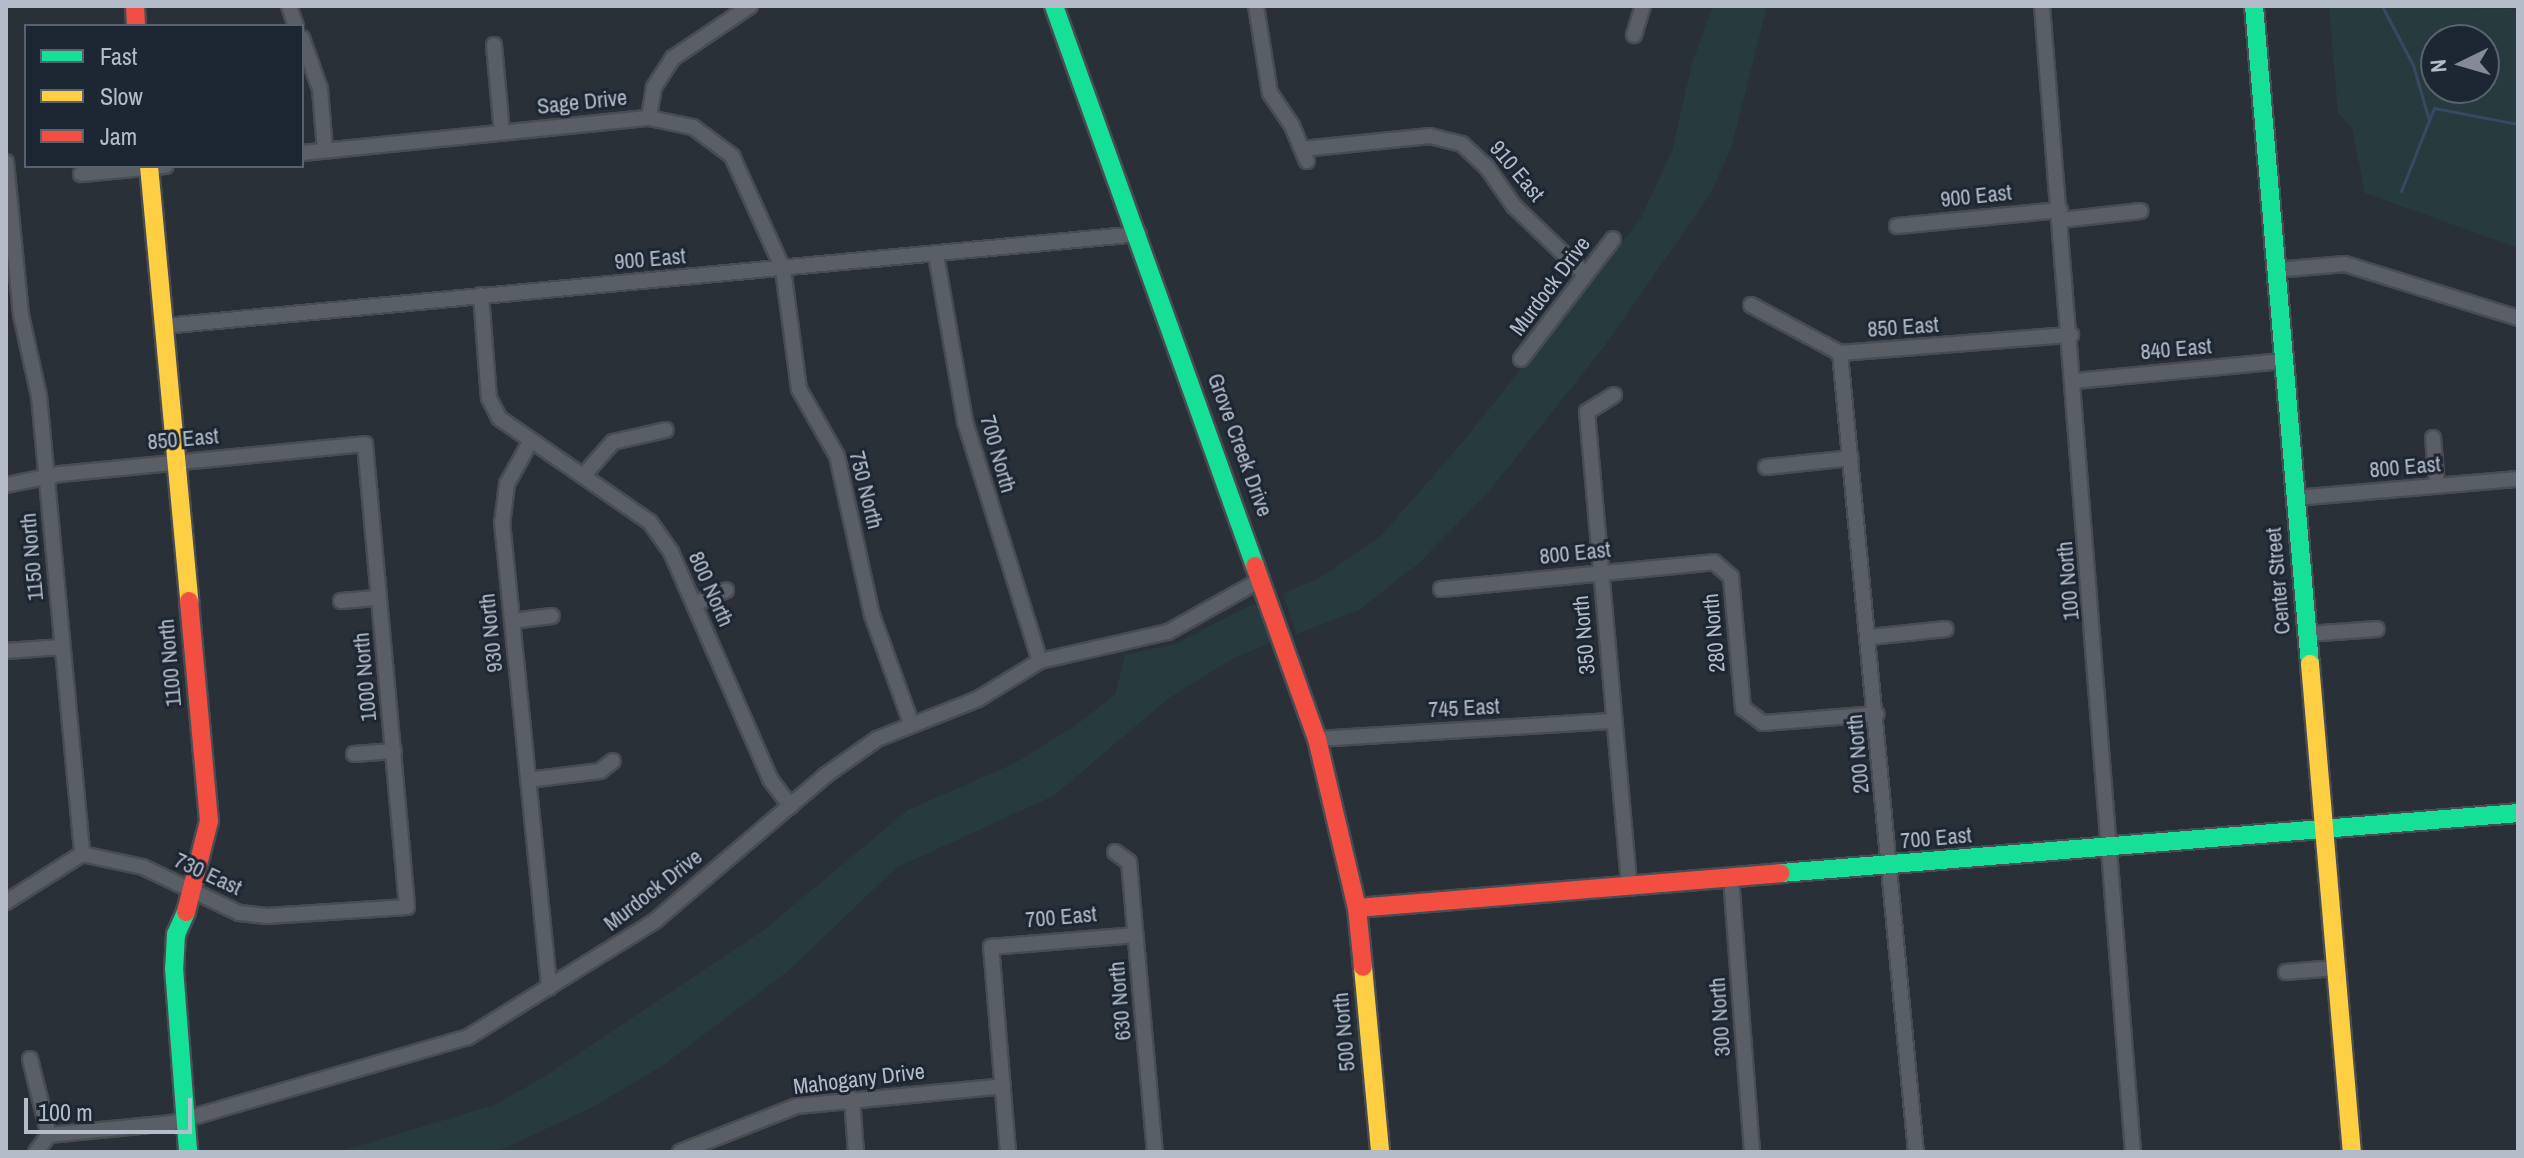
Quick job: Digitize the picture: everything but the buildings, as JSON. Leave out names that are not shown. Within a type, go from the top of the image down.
[{"type":"street","points":[[649,118],[654,87],[673,58],[750,6]]},
{"type":"street","name":"Grove Creek Drive","points":[[1054,6],[1139,234],[1317,739],[1357,908]]},
{"type":"street","name":"910 East","points":[[1256,6],[1270,93],[1304,155],[1430,136],[1462,144],[1486,166],[1514,206],[1585,274]]},
{"type":"street","points":[[1634,35],[1643,6]]},
{"type":"street","name":"100 North","points":[[2042,6],[2071,335],[2133,1152]]},
{"type":"street","name":"Center Street","points":[[2254,6],[2352,1152]]},
{"type":"street","points":[[304,44],[320,89],[325,150]]},
{"type":"street","points":[[494,45],[502,133]]},
{"type":"street","name":"Sage Drive","points":[[304,153],[649,118],[693,127],[732,156],[783,269]]},
{"type":"street","name":"1150 North","points":[[6,162],[10,233],[47,476],[82,854]]},
{"type":"street","points":[[81,174],[144,168]]},
{"type":"street","name":"1100 North","points":[[155,168],[164,326],[209,821],[194,893],[176,934],[174,968],[188,1152]]},
{"type":"street","name":"900 East","points":[[1897,226],[2140,211]]},
{"type":"street","name":"900 East","points":[[164,326],[1139,234]]},
{"type":"street","name":"Murdock Drive","points":[[1521,359],[1613,239]]},
{"type":"street","name":"700 North","points":[[936,255],[965,422],[1040,661]]},
{"type":"street","points":[[2276,270],[2345,264],[2518,318]]},
{"type":"street","name":"750 North","points":[[783,269],[799,389],[837,456],[872,615],[911,723]]},
{"type":"street","points":[[481,295],[489,398],[499,418],[530,442]]},
{"type":"street","name":"850 East","points":[[1751,305],[1840,353],[2071,335]]},
{"type":"street","name":"200 North","points":[[1840,353],[1870,637],[1916,1152]]},
{"type":"street","name":"840 East","points":[[2074,381],[2283,361]]},
{"type":"street","name":"350 North","points":[[1614,395],[1587,412],[1629,886]]},
{"type":"street","points":[[583,476],[613,442],[666,430]]},
{"type":"street","points":[[2433,438],[2437,486]]},
{"type":"street","name":"800 North","points":[[530,442],[650,522],[671,552],[770,779],[790,806]]},
{"type":"street","name":"930 North","points":[[530,442],[511,475],[503,506],[549,988]]},
{"type":"street","name":"850 East","points":[[6,485],[47,476],[365,444]]},
{"type":"street","name":"1000 North","points":[[365,444],[407,907]]},
{"type":"street","points":[[1766,467],[1851,458]]},
{"type":"street","name":"800 East","points":[[2295,498],[2518,479]]},
{"type":"street","name":"800 East","points":[[1441,589],[1714,562]]},
{"type":"street","name":"280 North","points":[[1714,562],[1731,577],[1743,708],[1763,723],[1877,714]]},
{"type":"street","name":"Murdock Drive","points":[[49,1135],[186,1118],[468,1037],[655,921],[854,753],[911,723],[978,699],[1040,661],[1168,632],[1262,579]]},
{"type":"street","points":[[695,604],[726,590]]},
{"type":"street","points":[[341,601],[379,598]]},
{"type":"street","points":[[512,621],[552,616]]},
{"type":"street","points":[[1870,637],[1946,629]]},
{"type":"street","points":[[2307,634],[2377,629]]},
{"type":"street","points":[[6,651],[62,647]]},
{"type":"street","name":"745 East","points":[[1317,739],[1614,721]]},
{"type":"street","points":[[354,754],[394,751]]},
{"type":"street","points":[[528,780],[600,771],[613,761]]},
{"type":"street","name":"700 East","points":[[1357,908],[2518,813]]},
{"type":"street","name":"630 North","points":[[1115,852],[1129,862],[1155,1152]]},
{"type":"street","points":[[6,902],[82,854]]},
{"type":"street","name":"730 East","points":[[82,854],[143,867],[239,913],[267,916],[407,907]]},
{"type":"street","name":"300 North","points":[[1731,878],[1752,1152]]},
{"type":"street","name":"500 North","points":[[1357,908],[1380,1152]]},
{"type":"street","name":"700 East","points":[[1003,1086],[991,947],[1136,935]]},
{"type":"street","points":[[2286,972],[2335,968]]},
{"type":"street","points":[[30,1059],[49,1135],[36,1152]]},
{"type":"street","points":[[1003,1086],[1008,1152]]},
{"type":"street","name":"Mahogany Drive","points":[[680,1152],[797,1106],[1003,1086]]},
{"type":"street","points":[[852,1099],[856,1152]]},
{"type":"green space","points":[[1713,6],[1767,6],[1732,145],[1711,193],[1603,348],[1490,490],[1420,562],[1359,610],[1296,634],[1283,593],[1316,580],[1380,537],[1467,437],[1641,218],[1672,151],[1692,63]]},
{"type":"green space","points":[[2329,6],[2518,9],[2518,248],[2365,193],[2352,128],[2338,113]]},
{"type":"green space","points":[[1253,604],[1261,608],[1273,642],[1232,659],[1169,698],[1053,796],[896,868],[788,971],[662,1066],[593,1107],[496,1152],[338,1152],[494,1105],[544,1077],[764,930],[908,810],[1013,764],[1076,725],[1115,695],[1125,655],[1175,644]]},
{"type":"waterway","points":[[2382,6],[2413,65],[2429,120]]},
{"type":"waterway","points":[[2401,191],[2434,108],[2518,124]]},
{"type":"traffic: fast","points":[[1054,6],[1255,566]]},
{"type":"traffic: fast","points":[[2254,6],[2310,664]]},
{"type":"traffic: fast","points":[[1781,873],[2518,813]]},
{"type":"traffic: fast","points":[[186,912],[176,934],[174,968],[188,1152]]},
{"type":"traffic: slow","points":[[149,168],[189,601]]},
{"type":"traffic: slow","points":[[2310,664],[2352,1152]]},
{"type":"traffic: slow","points":[[1363,967],[1380,1152]]},
{"type":"traffic: jam","points":[[135,6],[136,24]]},
{"type":"traffic: jam","points":[[1255,566],[1317,739],[1357,908],[1363,967]]},
{"type":"traffic: jam","points":[[186,912],[209,821],[189,601]]},
{"type":"traffic: jam","points":[[1357,908],[1781,873]]}]
